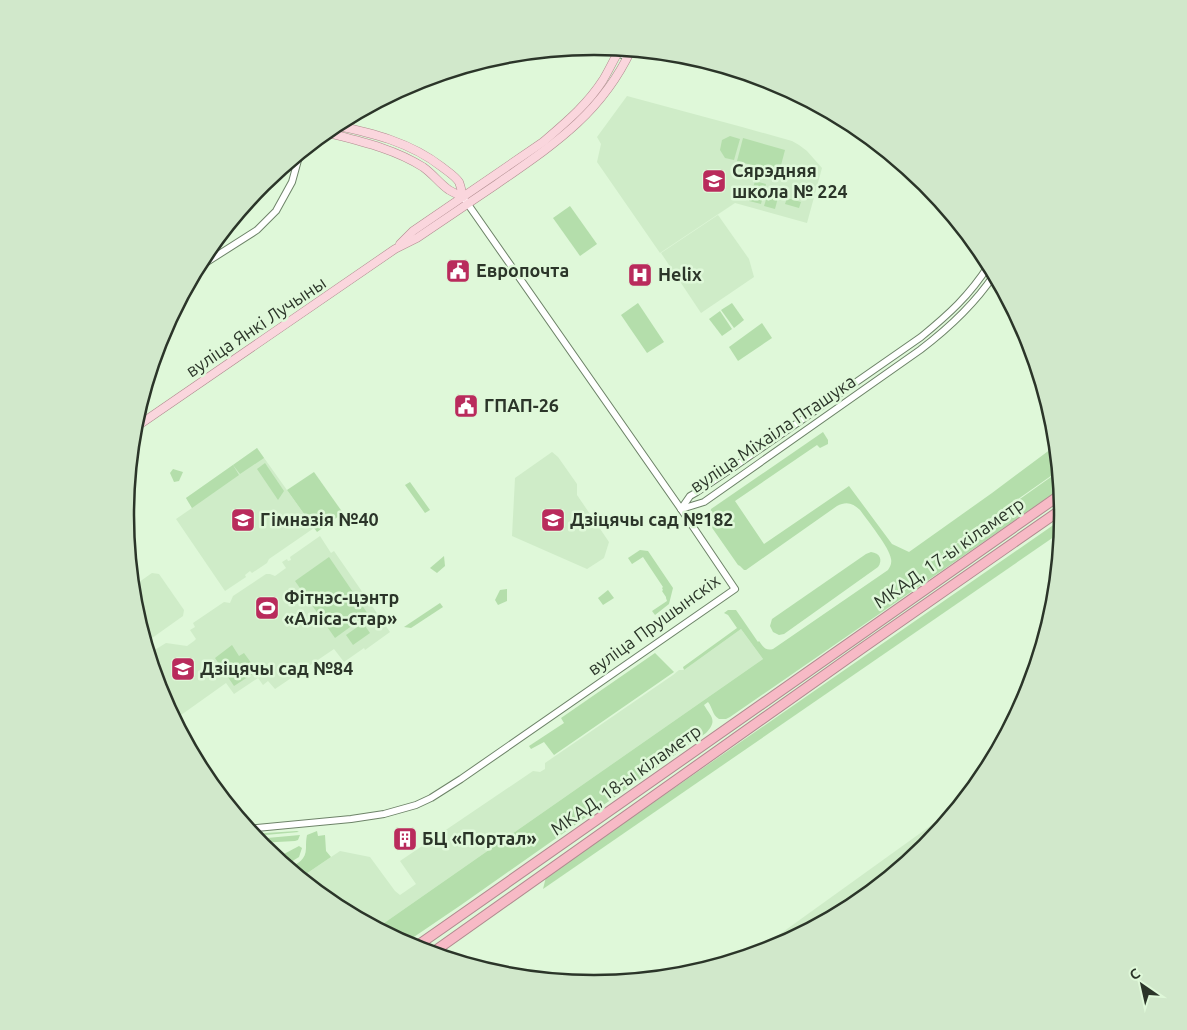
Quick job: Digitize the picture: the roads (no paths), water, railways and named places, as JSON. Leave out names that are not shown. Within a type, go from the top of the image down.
[{"type":"highway","name":"МКАД, 17-ы кіламетр","points":[[857,638],[1053,500]]},
{"type":"highway","name":"МКАД, 17-ы кіламетр","points":[[864,647],[1054,515]]},
{"type":"highway","name":"МКАД, 18-ы кіламетр","points":[[422,942],[857,638]]},
{"type":"highway","name":"МКАД, 18-ы кіламетр","points":[[439,948],[864,647]]},
{"type":"main road","name":"вуліца Янкі Лучыны","points":[[143,422],[396,249],[417,238],[543,142],[578,112],[602,81],[616,56]]},
{"type":"main road","name":"вуліца Янкі Лучыны","points":[[465,201],[548,148],[583,119],[608,89],[627,56]]},
{"type":"main road","points":[[346,128],[367,132],[421,153],[458,181],[465,201]]},
{"type":"main road","points":[[335,135],[387,149],[406,158],[424,168],[465,201]]},
{"type":"street","points":[[211,260],[257,230],[276,211],[292,182],[297,163]]},
{"type":"street","name":"вуліца Прушынскіх","points":[[256,827],[351,819],[384,814],[416,805],[431,798],[462,779],[735,589],[465,201]]},
{"type":"street","name":"вуліца Міхаіла Пташука","points":[[681,509],[690,496],[921,337],[945,317],[972,290],[984,272]]},
{"type":"street","name":"вуліца Міхаіла Пташука","points":[[681,509],[704,502],[920,350],[971,306],[990,281]]},
{"type":"place","name":"Сярэдняя школа № 224","points":[[714,181]]},
{"type":"place","name":"Европочта","points":[[458,271]]},
{"type":"place","name":"Helix","points":[[640,275]]},
{"type":"place","name":"ГПАП-26","points":[[466,406]]},
{"type":"place","name":"Гімназія №40","points":[[243,520]]},
{"type":"place","name":"Дзіцячы сад №182","points":[[553,520]]},
{"type":"place","name":"Фітнэс-цэнтр «Аліса-стар»","points":[[267,608]]},
{"type":"place","name":"Дзіцячы сад №84","points":[[183,669]]},
{"type":"place","name":"БЦ «Портал»","points":[[405,839]]}]
